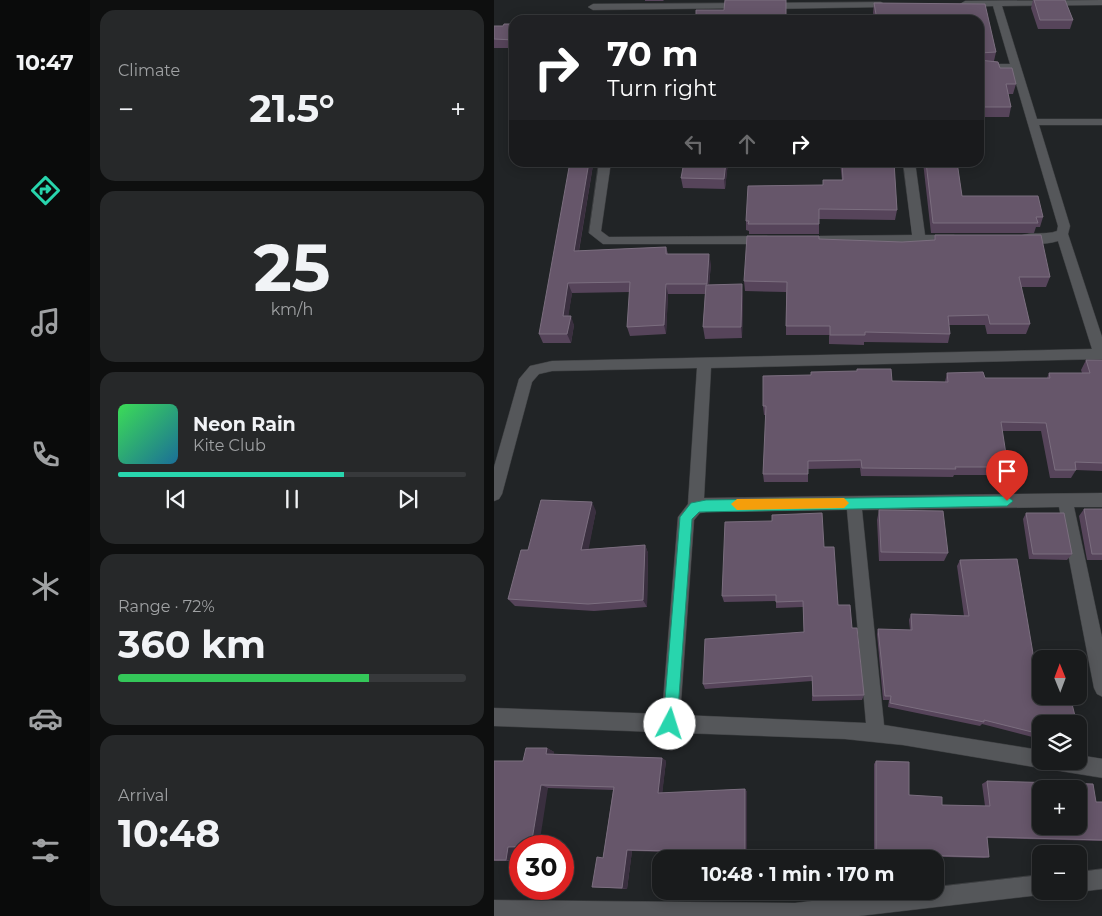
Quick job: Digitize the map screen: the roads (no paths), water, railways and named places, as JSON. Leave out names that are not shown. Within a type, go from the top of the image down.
[{"type":"street","points":[[958,4],[1102,2]]},
{"type":"street","points":[[593,4],[884,3]]},
{"type":"street","points":[[494,494],[526,379],[535,370],[552,366],[1101,354],[1062,234],[1064,226],[998,4]]},
{"type":"street","points":[[984,67],[1016,67]]},
{"type":"street","points":[[1032,122],[1102,122]]},
{"type":"street","points":[[604,167],[596,233],[607,241],[782,240]]},
{"type":"street","points":[[910,167],[919,239]]},
{"type":"street","points":[[1012,239],[1050,239],[1062,234]]},
{"type":"street","points":[[812,240],[966,239]]},
{"type":"street","points":[[696,507],[704,363]]},
{"type":"street","points":[[1064,500],[1096,629],[1102,688]]},
{"type":"street","points":[[670,724],[686,517],[696,507],[706,505],[1102,500]]},
{"type":"street","points":[[854,503],[876,733]]},
{"type":"street","points":[[494,718],[845,730],[876,733],[1032,758]]},
{"type":"street","points":[[1087,766],[1102,769]]},
{"type":"street","points":[[1087,881],[1102,879]]},
{"type":"street","points":[[494,910],[795,913],[1032,887]]}]
